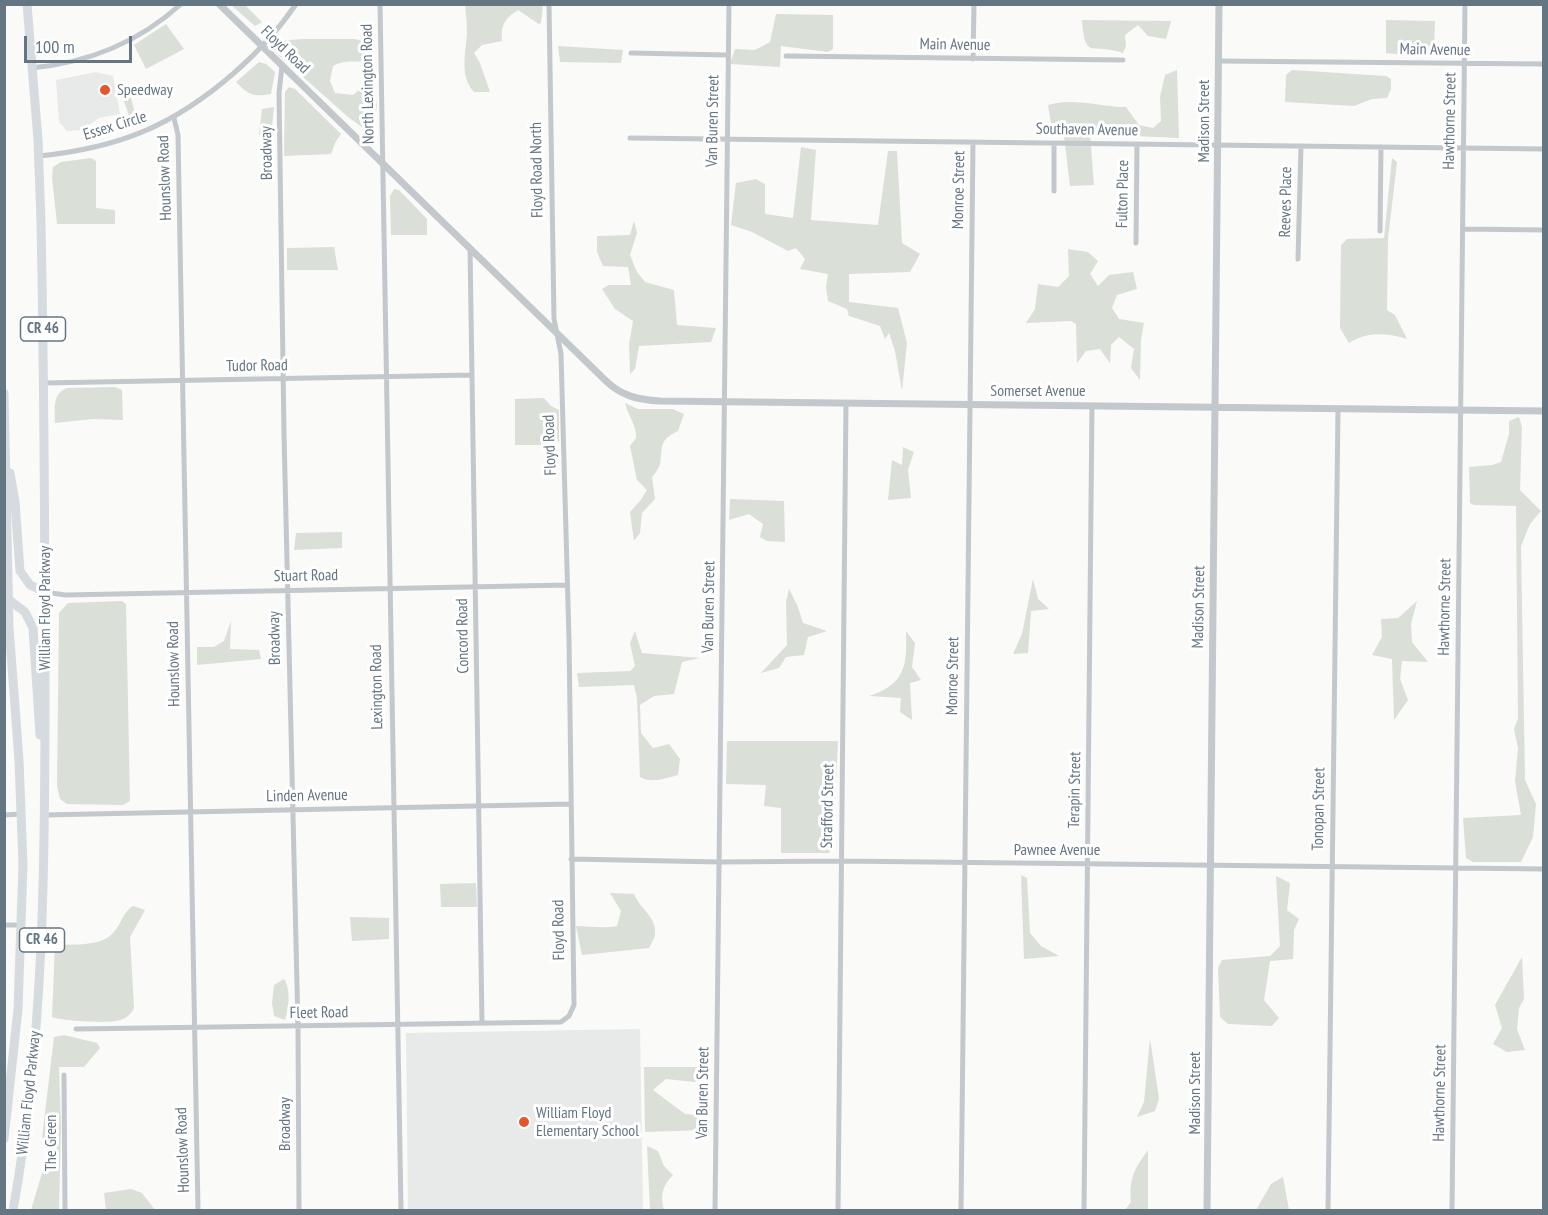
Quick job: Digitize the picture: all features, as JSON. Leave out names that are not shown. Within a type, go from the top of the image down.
[{"type":"highway","name":"William Floyd Parkway","points":[[13,1210],[27,1127],[36,1034],[42,920],[45,754],[44,383],[39,156],[27,4]]},
{"type":"highway","name":"William Floyd Parkway","points":[[4,393],[6,598],[22,814],[22,925],[18,1010],[4,1138]]},
{"type":"highway","points":[[6,453],[13,483],[20,571],[30,585],[45,592]]},
{"type":"highway","points":[[6,598],[25,612],[33,628],[39,729],[45,754]]},
{"type":"street","points":[[31,68],[75,61],[112,49],[145,33],[181,4]]},
{"type":"street","name":"Floyd Road","points":[[219,4],[557,334],[561,354],[567,585],[574,1005],[569,1016],[561,1022]]},
{"type":"street","name":"Essex Circle","points":[[39,156],[80,151],[116,142],[143,133],[174,118],[205,97],[263,47],[296,4]]},
{"type":"street","name":"North Lexington Road","points":[[380,4],[383,163]]},
{"type":"street","name":"Floyd Road North","points":[[549,4],[553,285],[557,334]]},
{"type":"street","name":"Van Buren Street","points":[[715,1210],[729,4]]},
{"type":"street","points":[[973,58],[974,4]]},
{"type":"street","name":"Madison Street","points":[[1207,1210],[1219,4]]},
{"type":"street","name":"Hawthorne Street","points":[[1452,1210],[1465,4]]},
{"type":"street","points":[[631,53],[728,55]]},
{"type":"street","name":"Main Avenue","points":[[786,56],[1123,60]]},
{"type":"street","name":"Main Avenue","points":[[1218,61],[1544,64]]},
{"type":"street","name":"Broadway","points":[[282,66],[279,86],[298,1027],[299,1210]]},
{"type":"street","name":"Hounslow Road","points":[[174,118],[178,135],[198,1210]]},
{"type":"street","name":"Southaven Avenue","points":[[630,138],[1544,149]]},
{"type":"street","name":"Monroe Street","points":[[961,1210],[973,142]]},
{"type":"street","points":[[1054,144],[1054,191]]},
{"type":"street","name":"Fulton Place","points":[[1136,243],[1137,145]]},
{"type":"street","name":"Reeves Place","points":[[1298,259],[1301,146]]},
{"type":"street","points":[[1380,231],[1381,147]]},
{"type":"street","name":"Lexington Road","points":[[383,163],[401,1210]]},
{"type":"street","points":[[1463,229],[1544,230]]},
{"type":"street","name":"Concord Road","points":[[470,248],[482,1023]]},
{"type":"street","name":"Somerset Avenue","points":[[557,334],[609,385],[630,397],[647,401],[1544,411]]},
{"type":"street","name":"Tudor Road","points":[[44,383],[471,375]]},
{"type":"street","name":"Strafford Street","points":[[838,1210],[846,403]]},
{"type":"street","name":"Terapin Street","points":[[1084,1210],[1092,405]]},
{"type":"street","name":"Tonopan Street","points":[[1328,1210],[1338,409]]},
{"type":"street","name":"Stuart Road","points":[[45,592],[65,595],[567,585]]},
{"type":"street","name":"Linden Avenue","points":[[44,815],[571,804]]},
{"type":"street","points":[[4,815],[22,814]]},
{"type":"street","name":"Pawnee Avenue","points":[[571,859],[1544,870]]},
{"type":"street","points":[[4,925],[22,925]]},
{"type":"street","name":"Fleet Road","points":[[76,1029],[561,1022]]},
{"type":"street","name":"The Green","points":[[64,1075],[65,1210]]},
{"type":"shaded area","points":[[231,5],[245,5],[262,22],[255,26]]},
{"type":"shaded area","points":[[465,5],[543,5],[541,23],[539,24],[518,10],[504,23],[502,41],[482,45],[474,53],[490,92],[474,92],[466,79]]},
{"type":"shaded area","points":[[776,14],[833,15],[833,49],[828,52],[781,46],[780,67],[730,64],[735,49],[755,50],[770,42]]},
{"type":"shaded area","points":[[1082,20],[1171,21],[1166,39],[1148,36],[1138,25],[1125,35],[1126,46],[1123,53],[1088,46],[1083,33]]},
{"type":"shaded area","points":[[1386,20],[1435,21],[1434,51],[1413,56],[1386,53]]},
{"type":"shaded area","points":[[166,24],[184,49],[146,69],[134,45]]},
{"type":"shaded area","points":[[354,39],[372,43],[375,54],[371,61],[347,62],[333,66],[330,81],[335,93],[353,95],[372,79],[377,106],[373,125],[363,128],[348,117],[273,48],[278,41]]},
{"type":"shaded area","points":[[558,46],[623,50],[621,63],[560,62]]},
{"type":"shaded area","points":[[259,62],[266,64],[275,72],[271,94],[251,94],[236,82]]},
{"type":"shaded area","points":[[1177,70],[1179,138],[1090,134],[1094,185],[1070,186],[1064,136],[1053,136],[1048,105],[1077,102],[1126,107],[1139,125],[1153,128],[1161,121],[1160,97],[1165,75]]},
{"type":"shaded area","points":[[1292,70],[1386,76],[1391,79],[1391,89],[1387,98],[1372,99],[1354,106],[1285,102],[1286,75]]},
{"type":"shaded area","points":[[96,72],[113,76],[120,114],[99,118],[82,130],[67,131],[59,122],[56,80]]},
{"type":"shaded area","points":[[289,87],[295,89],[341,134],[331,154],[284,156],[285,92]]},
{"type":"shaded area","points":[[128,88],[137,120],[130,118],[123,99]]},
{"type":"shaded area","points":[[274,107],[271,136],[259,135],[262,109]]},
{"type":"shaded area","points":[[801,147],[816,150],[811,220],[878,225],[888,151],[897,151],[902,243],[920,254],[910,272],[849,274],[849,302],[898,308],[907,343],[902,391],[895,351],[889,333],[885,339],[880,326],[849,316],[847,309],[828,301],[826,287],[828,274],[800,269],[805,259],[796,248],[788,251],[752,232],[731,225],[736,183],[756,179],[765,184],[765,214],[793,218]]},
{"type":"shaded area","points":[[91,158],[96,161],[96,208],[115,210],[115,224],[57,224],[53,167],[61,162]]},
{"type":"shaded area","points":[[1392,158],[1397,162],[1388,239],[1387,310],[1395,315],[1407,339],[1378,334],[1363,336],[1349,343],[1340,328],[1341,245],[1347,239],[1384,238]]},
{"type":"shaded area","points":[[394,189],[399,190],[427,219],[427,235],[391,235],[390,196]]},
{"type":"shaded area","points":[[634,221],[637,233],[630,255],[637,272],[645,282],[674,290],[677,325],[716,328],[711,342],[639,346],[635,369],[630,374],[629,344],[633,321],[615,309],[602,289],[609,285],[631,285],[628,267],[603,266],[597,252],[597,236],[630,235]]},
{"type":"shaded area","points":[[334,247],[338,270],[287,270],[287,248]]},
{"type":"shaded area","points":[[1068,249],[1088,252],[1098,261],[1090,274],[1098,286],[1109,275],[1133,272],[1137,289],[1117,295],[1112,308],[1119,319],[1144,323],[1141,339],[1140,380],[1131,368],[1134,349],[1119,337],[1111,345],[1110,363],[1100,349],[1086,351],[1077,363],[1076,324],[1071,321],[1026,323],[1035,309],[1038,284],[1058,287],[1069,276]]},
{"type":"shaded area","points":[[115,387],[122,390],[123,420],[93,419],[55,423],[55,402],[59,394],[67,388]]},
{"type":"shaded area","points":[[544,398],[551,406],[559,410],[559,441],[553,445],[515,445],[515,399]]},
{"type":"shaded area","points":[[625,403],[638,409],[673,409],[684,414],[678,431],[664,441],[659,466],[652,477],[655,499],[642,513],[640,533],[634,541],[630,512],[647,490],[637,480],[630,446],[636,434]]},
{"type":"shaded area","points":[[1519,417],[1522,427],[1520,490],[1541,511],[1530,524],[1521,546],[1525,780],[1536,804],[1533,837],[1521,862],[1473,862],[1466,858],[1463,818],[1521,815],[1515,781],[1518,748],[1514,729],[1518,718],[1516,506],[1470,503],[1469,467],[1501,462],[1509,434],[1509,421]]},
{"type":"shaded area","points":[[903,447],[914,452],[908,470],[911,498],[888,500],[892,460],[902,465]]},
{"type":"shaded area","points":[[730,499],[784,501],[785,542],[767,541],[760,537],[763,524],[749,514],[729,520]]},
{"type":"shaded area","points":[[342,532],[342,548],[294,550],[296,533]]},
{"type":"shaded area","points":[[1033,579],[1038,599],[1049,609],[1031,611],[1028,653],[1013,654],[1022,634]]},
{"type":"shaded area","points":[[789,589],[803,623],[827,631],[808,637],[804,655],[786,657],[779,668],[761,673],[787,645],[786,602]]},
{"type":"shaded area","points":[[122,601],[126,604],[130,801],[123,805],[67,804],[60,799],[57,786],[59,613],[68,603]]},
{"type":"shaded area","points":[[1417,601],[1411,624],[1412,642],[1428,662],[1402,661],[1400,679],[1408,700],[1394,720],[1392,659],[1372,655],[1382,637],[1381,619],[1398,618]]},
{"type":"shaded area","points":[[231,621],[230,649],[259,650],[261,659],[197,665],[197,647],[214,647],[224,641]]},
{"type":"shaded area","points":[[635,631],[642,653],[700,658],[682,662],[674,694],[654,696],[640,705],[641,733],[653,748],[669,744],[680,759],[678,775],[659,780],[640,777],[637,698],[634,685],[579,687],[577,673],[630,671],[635,666],[630,643]]},
{"type":"shaded area","points":[[906,631],[915,643],[912,667],[921,680],[910,683],[912,720],[900,712],[901,698],[869,696],[891,686],[902,672],[906,654]]},
{"type":"shaded area","points":[[727,741],[838,741],[833,846],[829,853],[781,853],[781,808],[764,806],[766,785],[726,784]]},
{"type":"shaded area","points":[[1021,875],[1027,878],[1030,933],[1041,946],[1059,956],[1024,959]]},
{"type":"shaded area","points":[[1276,876],[1290,883],[1287,910],[1299,919],[1294,930],[1293,959],[1270,961],[1264,1000],[1279,1018],[1272,1026],[1228,1024],[1220,1017],[1218,968],[1222,960],[1270,956],[1280,946]]},
{"type":"shaded area","points":[[476,883],[477,907],[441,907],[440,884]]},
{"type":"shaded area","points":[[610,893],[634,894],[651,918],[655,928],[654,939],[649,948],[582,955],[576,926],[617,926],[621,911]]},
{"type":"shaded area","points":[[133,906],[145,910],[130,937],[134,1008],[132,1012],[122,1019],[106,1022],[75,1021],[52,1017],[55,945],[87,944],[109,937]]},
{"type":"shaded area","points":[[350,917],[389,918],[389,939],[352,941]]},
{"type":"shaded area","points":[[1522,957],[1524,999],[1519,1008],[1517,1029],[1525,1050],[1507,1052],[1493,1044],[1502,1028],[1495,1005]]},
{"type":"shaded area","points":[[284,979],[289,999],[285,1020],[274,1016],[272,1003],[274,985]]},
{"type":"shaded area","name":"William Floyd Elementary School","points":[[640,1029],[643,1210],[408,1210],[406,1033]]},
{"type":"shaded area","points":[[64,1035],[97,1043],[100,1048],[84,1067],[59,1067],[61,1127],[59,1210],[31,1210],[47,1156],[54,1150],[51,1143],[42,1138],[54,1037]]},
{"type":"shaded area","points":[[1150,1038],[1159,1099],[1155,1111],[1137,1117],[1144,1102]]},
{"type":"shaded area","points":[[644,1067],[706,1067],[704,1076],[695,1082],[666,1079],[653,1090],[685,1114],[708,1116],[705,1130],[645,1132]]},
{"type":"shaded area","points":[[647,1146],[658,1151],[664,1166],[673,1175],[663,1191],[664,1210],[650,1210]]},
{"type":"shaded area","points":[[1148,1150],[1148,1210],[1125,1210],[1131,1202],[1134,1175]]},
{"type":"shaded area","points":[[1283,1177],[1289,1210],[1256,1210],[1271,1184]]},
{"type":"shaded area","points":[[131,1189],[142,1193],[155,1210],[106,1210],[104,1193]]},
{"type":"place","name":"Speedway","points":[[105,90]]},
{"type":"place","name":"William Floyd Elementary School","points":[[524,1122]]}]
